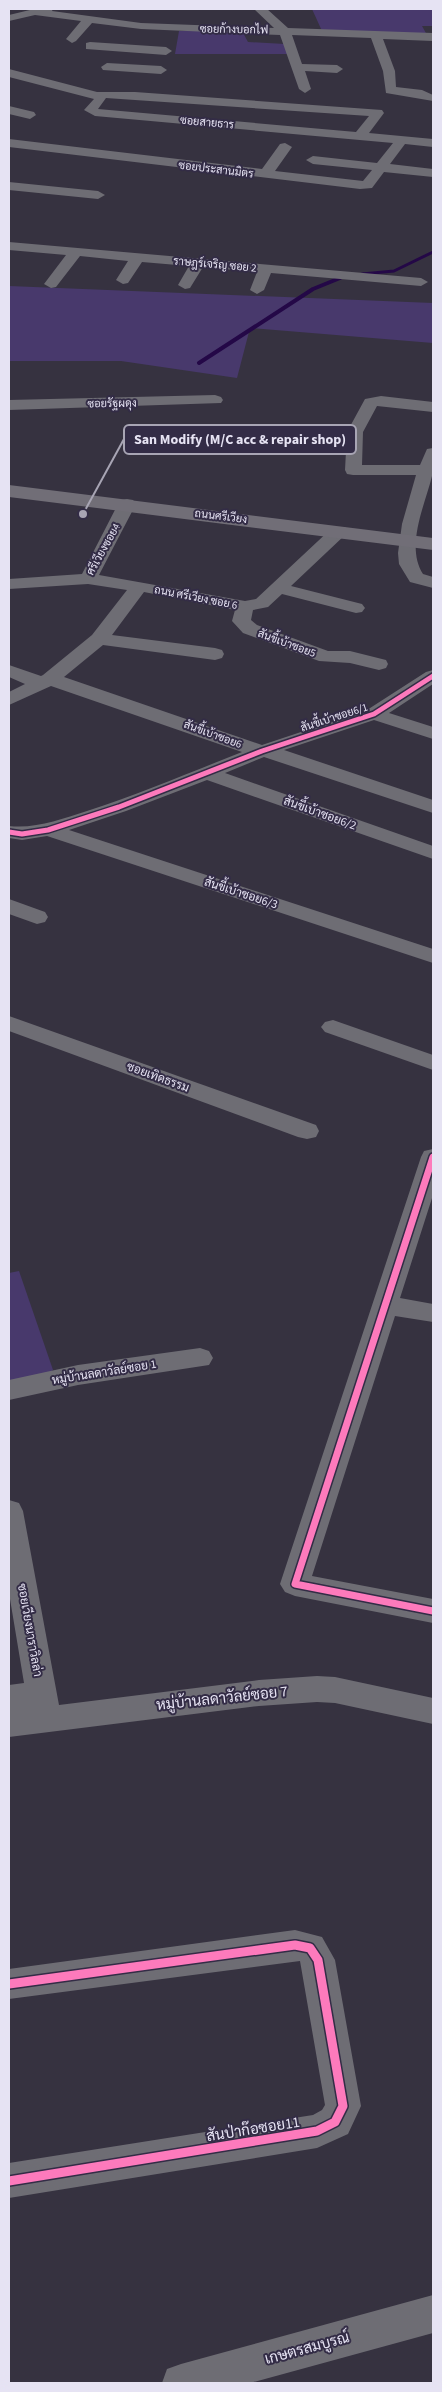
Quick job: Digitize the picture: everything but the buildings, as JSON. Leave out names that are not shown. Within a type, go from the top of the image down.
[{"type":"main road","name":"ถนนศรีเวียง","points":[[9,491],[127,504],[433,544]]},
{"type":"street","name":"ซอยก้างบอกไฟ","points":[[9,9],[38,11],[120,24],[433,37]]},
{"type":"street","points":[[260,9],[284,30],[305,89]]},
{"type":"street","points":[[9,18],[38,11]]},
{"type":"street","points":[[72,39],[88,20]]},
{"type":"street","points":[[107,67],[160,74],[171,27]]},
{"type":"street","points":[[375,34],[389,71],[390,90],[422,94],[430,98]]},
{"type":"street","points":[[90,46],[166,51]]},
{"type":"street","points":[[298,67],[337,69]]},
{"type":"street","points":[[9,73],[98,96],[115,94],[378,113],[360,136]]},
{"type":"street","name":"ซอยสายธาร","points":[[98,96],[100,99],[90,110],[95,112],[402,140],[432,141]]},
{"type":"street","points":[[321,120],[328,108]]},
{"type":"street","points":[[9,110],[30,115]]},
{"type":"street","name":"ซอยประสานมิตร","points":[[9,143],[208,168],[367,184],[402,140]]},
{"type":"street","points":[[265,174],[285,147]]},
{"type":"street","points":[[208,168],[218,156]]},
{"type":"street","points":[[313,160],[433,173]]},
{"type":"street","points":[[9,186],[98,195]]},
{"type":"street","name":"ราษฎร์เจริญ ซอย 2","points":[[11,249],[76,252],[421,282]]},
{"type":"street","points":[[52,284],[76,252]]},
{"type":"street","points":[[123,280],[138,257]]},
{"type":"street","points":[[185,285],[198,263]]},
{"type":"street","points":[[257,290],[266,269]]},
{"type":"street","name":"ซอยรัฐผดุง","points":[[9,405],[215,400]]},
{"type":"street","points":[[425,470],[353,470],[354,432],[372,402],[381,400],[433,406]]},
{"type":"street","points":[[433,453],[425,470],[407,541],[408,565],[416,578],[433,583]]},
{"type":"street","name":"ศรีเวียงซอย4","points":[[9,584],[88,579],[127,504]]},
{"type":"street","name":"ถนน ศรีเวียง ซอย 6","points":[[9,699],[46,681],[99,639],[139,586],[246,606],[262,603],[339,531]]},
{"type":"street","points":[[88,579],[139,586]]},
{"type":"street","points":[[278,588],[356,608]]},
{"type":"street","name":"สันขี้เบ้าซอย5","points":[[246,606],[241,621],[250,629],[326,657],[350,657],[379,664]]},
{"type":"street","points":[[99,639],[215,654]]},
{"type":"street","name":"สันขี้เบ้าซอย6","points":[[9,671],[46,681],[433,807]]},
{"type":"street","name":"สันขี้เบ้าซอย6/1","points":[[9,832],[22,834],[48,830],[119,807],[262,751],[374,714],[433,676]]},
{"type":"street","points":[[374,714],[433,733]]},
{"type":"street","name":"สันขี้เบ้าซอย6/2","points":[[207,772],[433,853]]},
{"type":"street","name":"สันขี้เบ้าซอย6/3","points":[[48,830],[433,956]]},
{"type":"street","points":[[9,906],[37,917]]},
{"type":"street","name":"ซอยเทิดธรรม","points":[[9,1023],[307,1131]]},
{"type":"street","points":[[332,1028],[433,1063]]},
{"type":"street","points":[[433,1157],[295,1584],[433,1610]]},
{"type":"street","points":[[385,1305],[433,1313]]},
{"type":"street","name":"หมู่บ้านลดาวัลย์ซอย 1","points":[[9,1390],[78,1375],[200,1358]]},
{"type":"street","name":"ซอยเวียงนาราวิลล่า","points":[[9,1511],[16,1594],[44,1706]]},
{"type":"street","name":"หมู่บ้านลดาวัลย์ซอย 7","points":[[9,1724],[44,1706],[317,1689],[335,1690],[432,1714]]},
{"type":"street","points":[[9,1698],[44,1706]]},
{"type":"street","name":"สันป่าก๊อซอย11","points":[[9,1984],[295,1945],[310,1948],[318,1960],[343,2100],[342,2112],[335,2122],[317,2131],[9,2181]]},
{"type":"street","name":"เกษตรสมบูรณ์","points":[[181,2383],[433,2314]]},
{"type":"shaded area","points":[[312,9],[433,9],[433,26],[422,26],[427,35],[322,31]]},
{"type":"shaded area","points":[[179,31],[242,31],[248,42],[285,44],[288,54],[175,54]]},
{"type":"shaded area","points":[[9,286],[433,303],[433,343],[250,328],[237,378],[121,361],[9,361]]},
{"type":"shaded area","points":[[19,1271],[53,1370],[44,1376],[9,1382],[9,1273]]},
{"type":"waterway","points":[[362,274],[394,271],[433,252]]},
{"type":"waterway","points":[[199,363],[313,289],[340,278]]},
{"type":"cycle path","points":[[9,832],[22,834],[48,830],[119,807],[262,751],[374,714],[433,676]]},
{"type":"cycle path","points":[[433,1157],[295,1584],[433,1611]]},
{"type":"cycle path","points":[[9,1984],[295,1945],[310,1948],[318,1960],[343,2106],[335,2122],[317,2131],[9,2181]]},
{"type":"place","name":"San Modify (M/C acc & repair shop)","points":[[83,514]]}]
